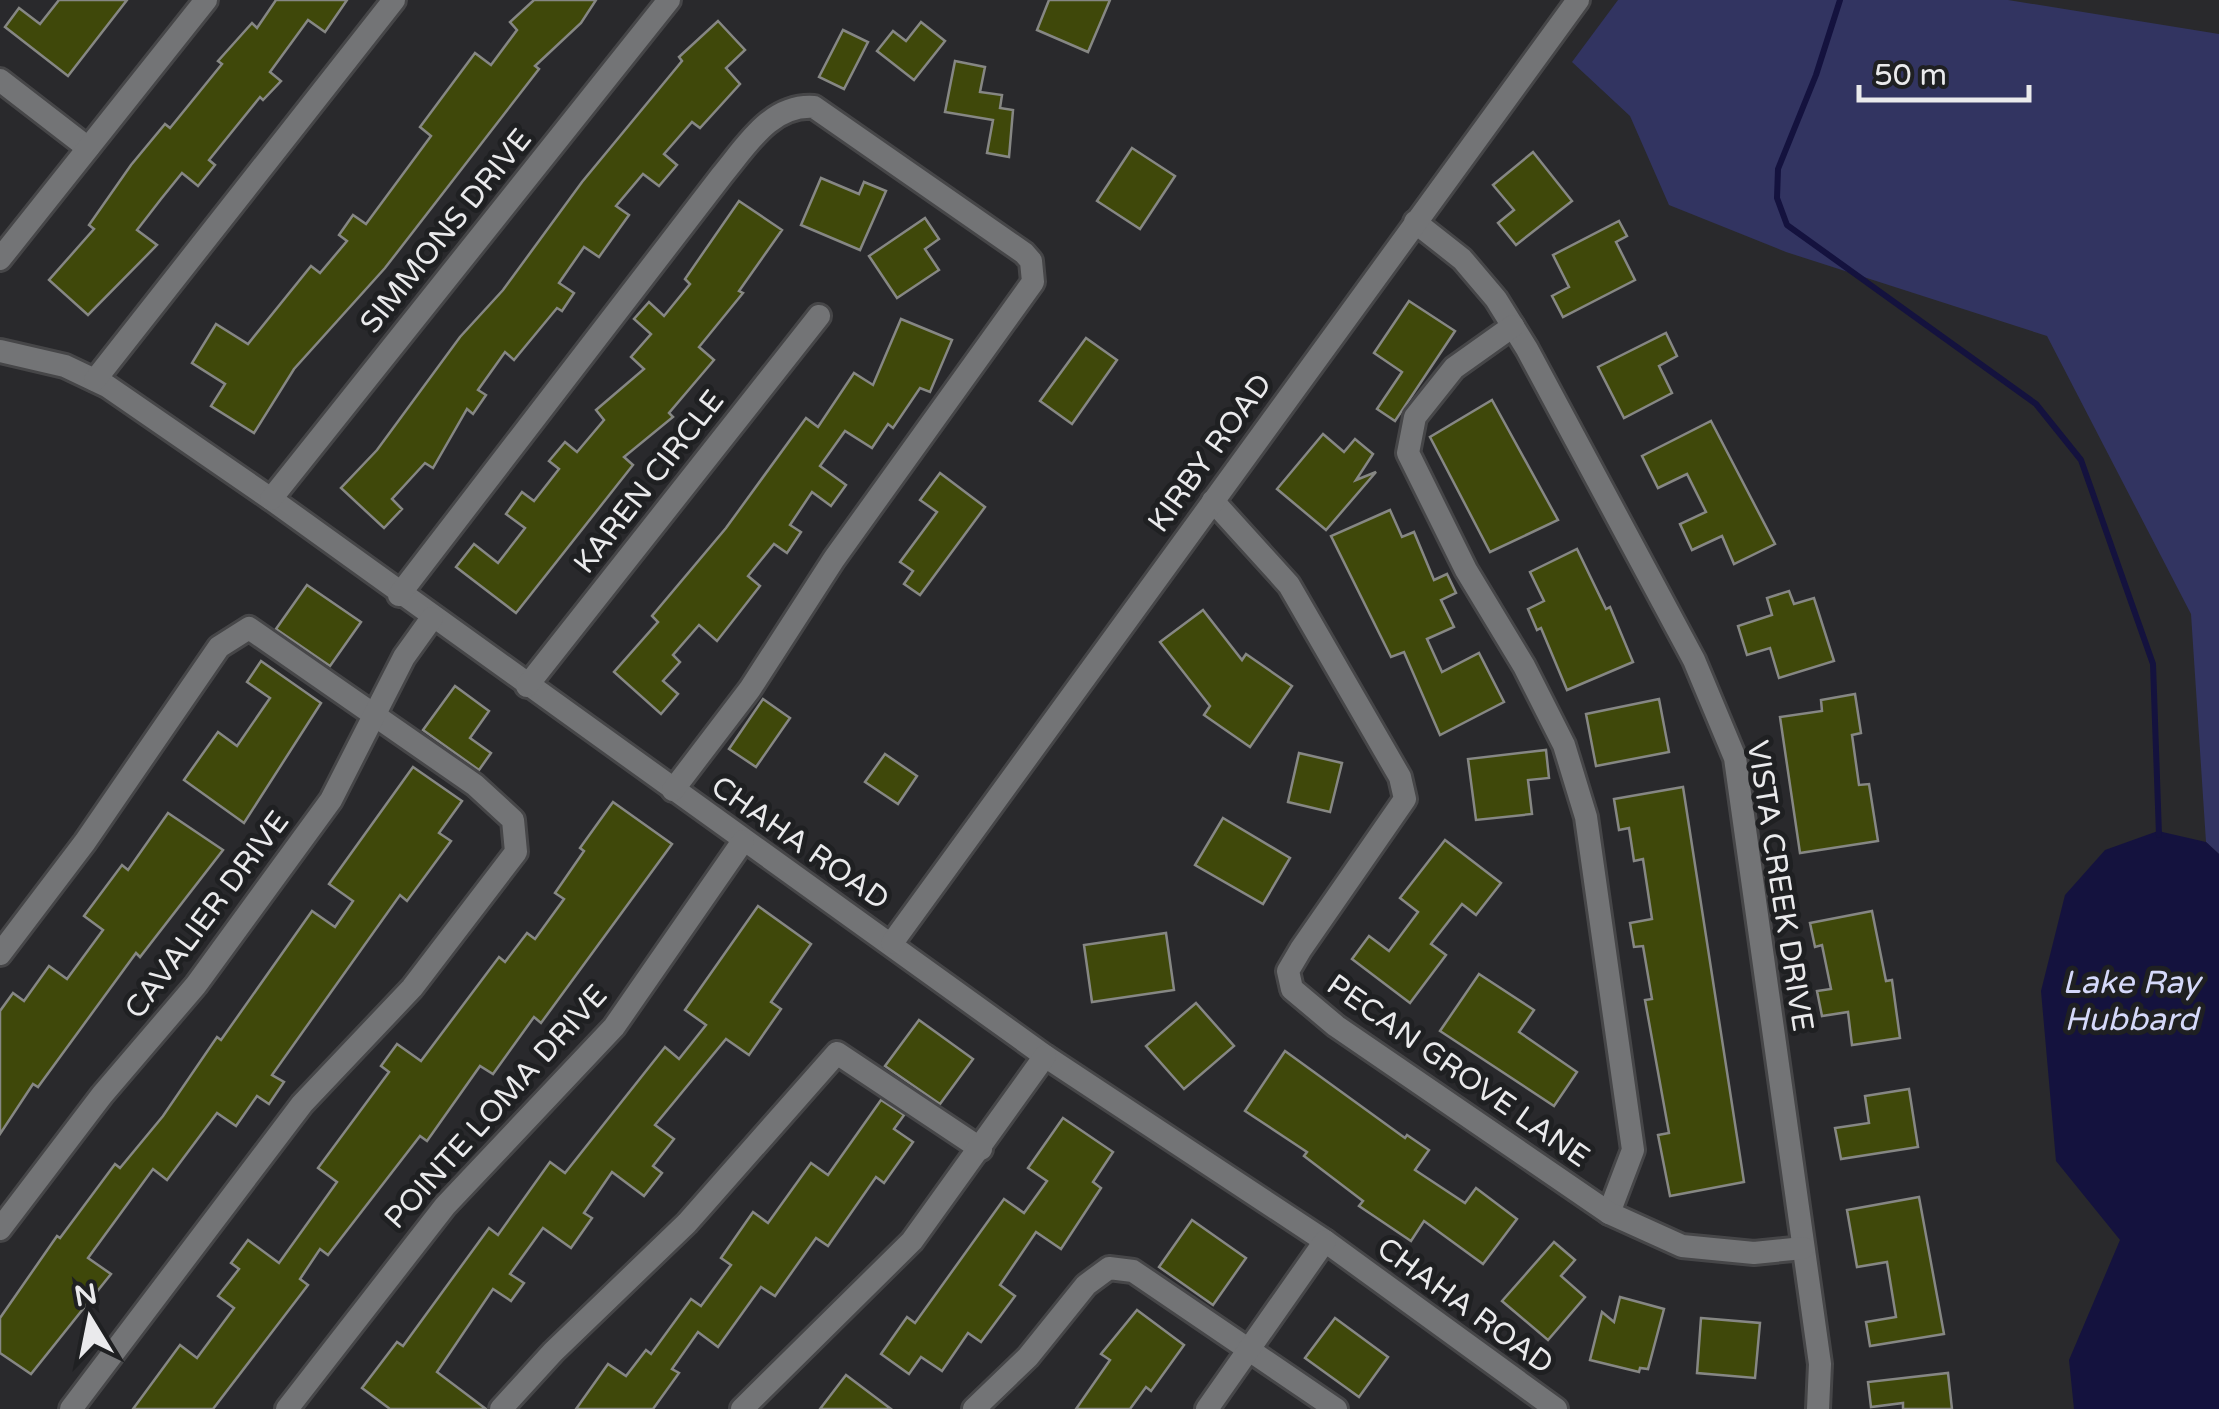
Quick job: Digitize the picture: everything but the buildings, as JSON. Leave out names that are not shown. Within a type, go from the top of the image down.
[{"type":"street","points":[[0,259],[206,0]]},
{"type":"street","points":[[95,380],[394,0]]},
{"type":"street","name":"SIMMONS DRIVE","points":[[270,498],[669,0]]},
{"type":"street","name":"KIRBY ROAD","points":[[892,943],[1578,0]]},
{"type":"street","points":[[0,80],[88,148]]},
{"type":"street","points":[[399,595],[722,175],[757,132],[775,117],[797,106],[814,108],[1024,254],[1031,262],[1033,282],[834,559],[750,688],[672,790]]},
{"type":"street","name":"VISTA CREEK DRIVE","points":[[1415,222],[1462,259],[1513,326],[1694,660],[1735,758],[1820,1364],[1818,1409]]},
{"type":"street","name":"KAREN CIRCLE","points":[[527,686],[819,316]]},
{"type":"street","points":[[1513,326],[1454,368],[1415,418],[1408,453],[1457,553],[1524,666],[1564,745],[1586,818],[1633,1150],[1609,1214]]},
{"type":"street","name":"CHAHA ROAD","points":[[0,351],[65,366],[95,380],[270,498],[399,595],[892,943],[1045,1056],[1325,1241],[1556,1409]]},
{"type":"street","name":"PECAN GROVE LANE","points":[[1213,501],[1289,585],[1400,777],[1405,799],[1288,971],[1292,989],[1351,1036],[1609,1214],[1682,1246],[1754,1252],[1803,1248]]},
{"type":"street","name":"CAVALIER DRIVE","points":[[0,1229],[102,1095],[196,985],[332,800],[374,712],[432,618]]},
{"type":"street","points":[[0,954],[85,842],[219,647],[249,628],[475,785],[513,820],[516,852],[412,988],[302,1104],[72,1409]]},
{"type":"street","name":"POINTE LOMA DRIVE","points":[[286,1409],[445,1206],[614,1026],[743,841]]},
{"type":"street","points":[[501,1409],[553,1352],[686,1222],[836,1053],[981,1149]]},
{"type":"street","points":[[742,1409],[912,1241],[1045,1056]]},
{"type":"street","points":[[1206,1409],[1325,1241]]},
{"type":"street","points":[[974,1409],[1028,1357],[1086,1285],[1109,1268],[1133,1271],[1336,1409]]},
{"type":"shaded area","points":[[1618,0],[2008,0],[2219,34],[2219,854],[2206,842],[2191,614],[2047,336],[1786,252],[1669,205],[1630,116],[1572,62]]},
{"type":"water","name":"Lake Ray Hubbard","points":[[2158,831],[2206,842],[2219,854],[2219,1409],[2074,1409],[2069,1360],[2120,1240],[2056,1161],[2041,991],[2065,895],[2105,850]]},
{"type":"waterway","points":[[1840,0],[1816,75],[1778,169],[1777,198],[1787,225],[2036,404],[2081,460],[2153,664],[2159,835]]}]
